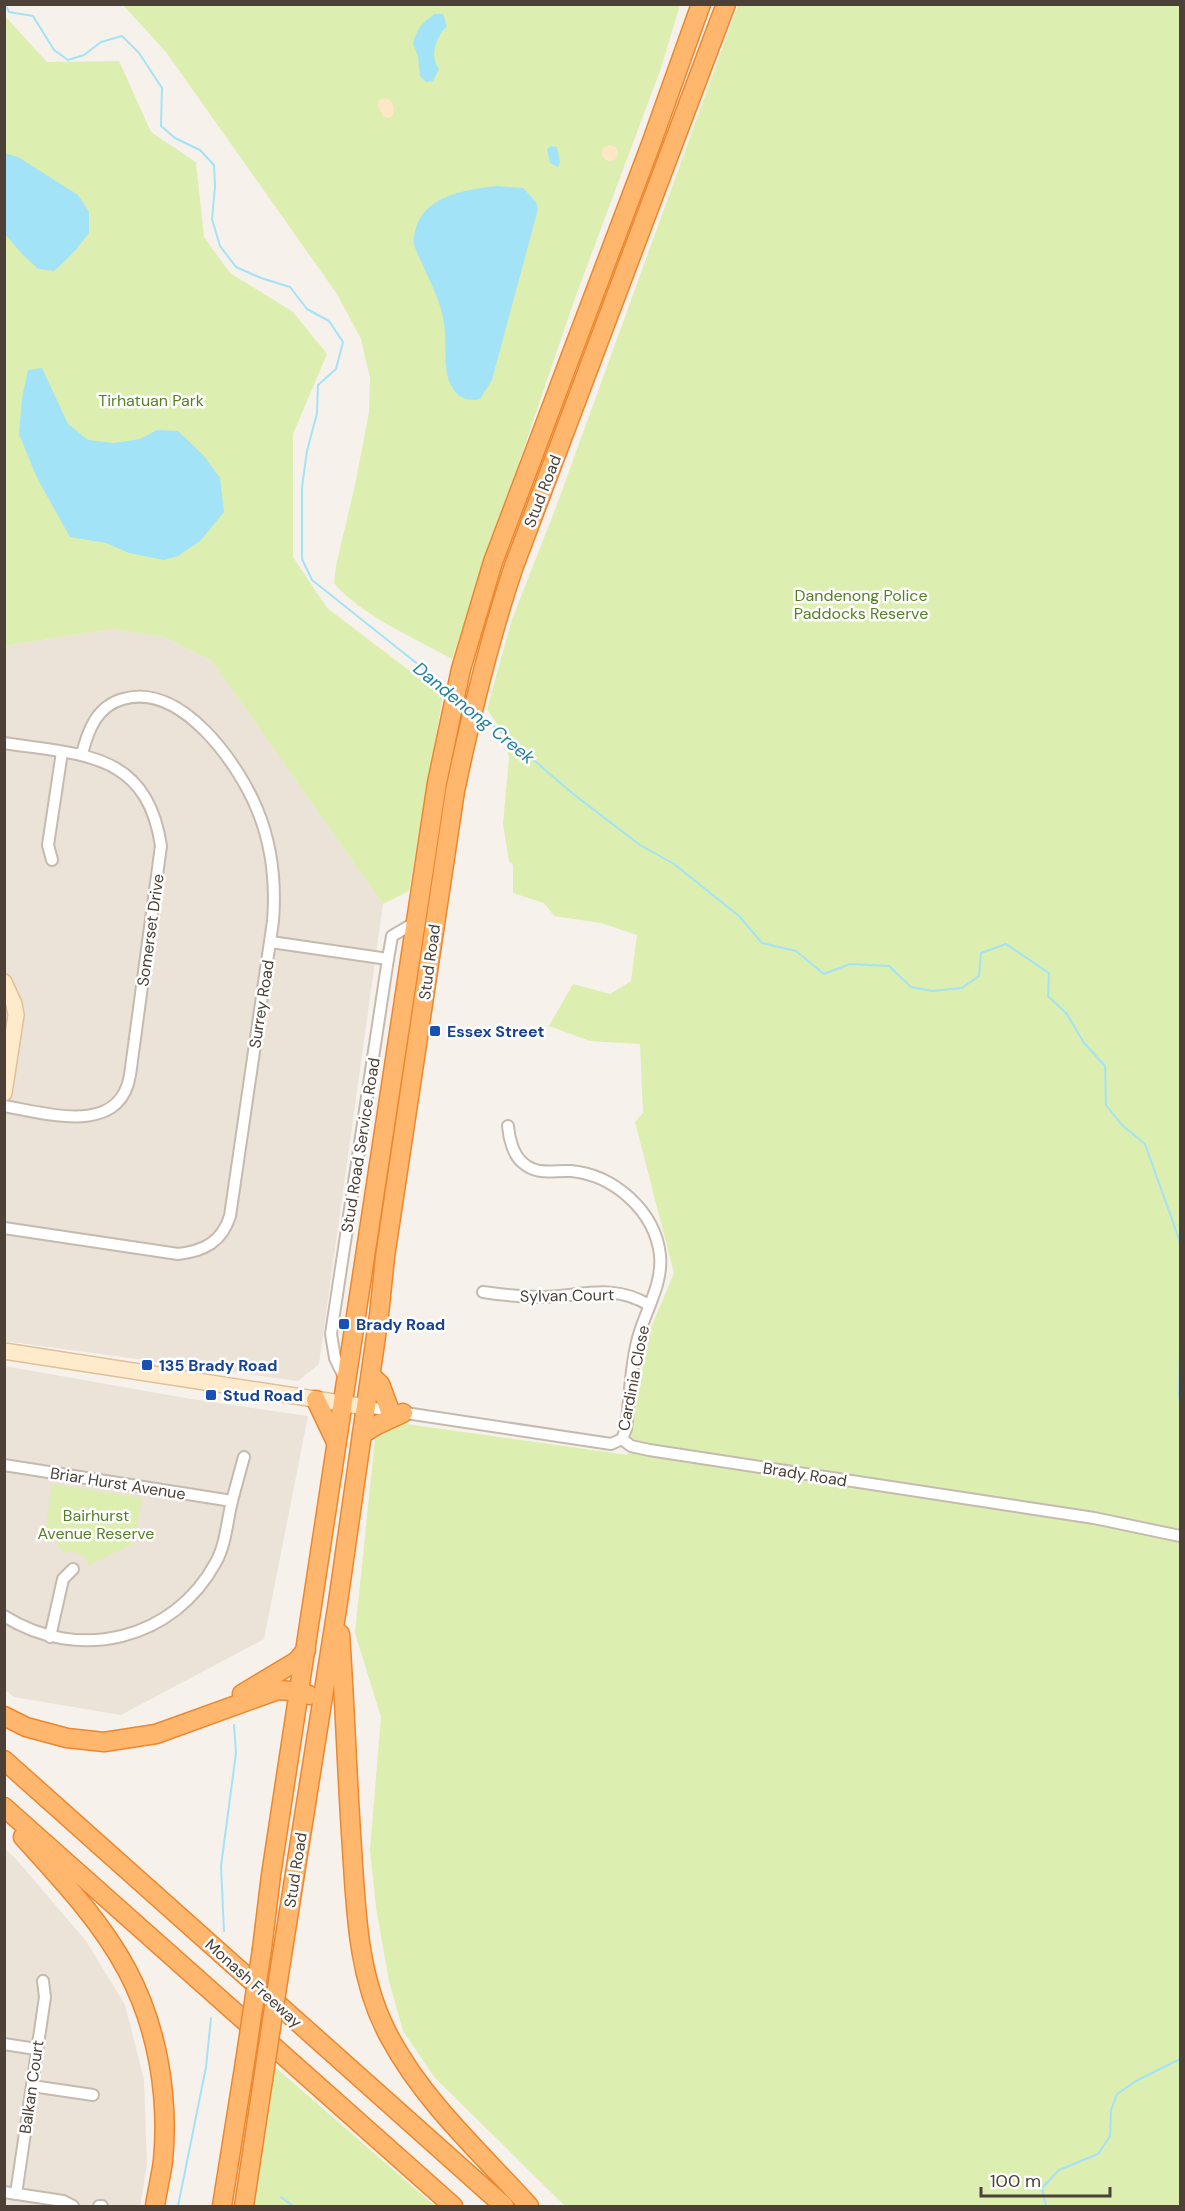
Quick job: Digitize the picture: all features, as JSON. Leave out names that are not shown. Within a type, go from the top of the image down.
[{"type":"highway","name":"Stud Road","points":[[222,2206],[342,1404],[449,720],[461,669],[493,562],[651,144],[701,4]]},
{"type":"highway","name":"Stud Road","points":[[244,2206],[363,1434],[402,1137],[455,791],[466,736],[495,622],[514,566],[726,4]]},
{"type":"highway","points":[[363,1434],[397,1412],[380,1384],[371,1376]]},
{"type":"highway","points":[[336,1444],[311,1399],[346,1380]]},
{"type":"highway","points":[[338,1602],[347,1784],[357,1917],[361,1957],[373,1999],[389,2037],[420,2086],[466,2142],[529,2206]]},
{"type":"highway","points":[[224,1711],[229,1702],[297,1661],[306,1650]]},
{"type":"highway","points":[[4,1716],[26,1727],[67,1738],[104,1742],[156,1734],[278,1690],[322,1699],[338,1707],[345,1723]]},
{"type":"highway","name":"Monash Freeway","points":[[4,1760],[504,2206]]},
{"type":"highway","name":"Monash Freeway","points":[[4,1807],[453,2206]]},
{"type":"highway","points":[[4,1815],[70,1890],[126,1968],[138,1992],[150,2024],[161,2076],[164,2112],[163,2161],[155,2206]]},
{"type":"main road","points":[[4,982],[14,1004],[16,1015],[4,1093]]},
{"type":"main road","name":"Brady Road","points":[[4,1352],[366,1407]]},
{"type":"street","name":"Surrey Road","points":[[4,1228],[178,1254],[195,1252],[213,1243],[227,1225],[230,1216],[271,942],[275,896],[270,851],[262,823],[240,776],[205,731],[191,718],[167,702],[152,696],[131,697],[112,704],[98,715],[88,731],[82,754]]},
{"type":"street","name":"Somerset Drive","points":[[4,743],[82,754],[99,759],[121,771],[138,787],[151,808],[160,846],[129,1081],[123,1095],[103,1112],[89,1117],[67,1116],[4,1106]]},
{"type":"street","points":[[52,860],[48,845],[62,752]]},
{"type":"street","name":"Stud Road Service Road","points":[[346,1380],[335,1358],[331,1334],[388,959],[392,936],[416,922]]},
{"type":"street","points":[[271,942],[388,959]]},
{"type":"street","name":"Cardinia Close","points":[[508,1126],[517,1157],[527,1167],[542,1172],[571,1171],[599,1178],[626,1195],[643,1213],[655,1233],[660,1259],[658,1281],[636,1348],[626,1429],[622,1439]]},
{"type":"street","name":"Sylvan Court","points":[[483,1292],[545,1297],[604,1292],[638,1299],[649,1305]]},
{"type":"street","name":"Brady Road","points":[[366,1407],[611,1444],[622,1439],[631,1446],[649,1450],[1094,1518],[1180,1536]]},
{"type":"street","points":[[4,1616],[19,1625],[50,1636],[80,1642],[114,1639],[148,1628],[180,1608],[202,1583],[217,1560],[244,1457]]},
{"type":"street","name":"Briar Hurst Avenue","points":[[4,1465],[232,1501]]},
{"type":"street","points":[[50,1636],[63,1579],[73,1569]]},
{"type":"street","name":"Balkan Court","points":[[16,2194],[45,1997],[43,1981]]},
{"type":"street","points":[[4,2044],[36,2049]]},
{"type":"street","points":[[32,2086],[93,2095]]},
{"type":"street","points":[[4,2192],[63,2201],[72,2206]]},
{"type":"shaded area","points":[[112,629],[164,637],[212,661],[383,904],[319,1364],[298,1381],[5,1341],[5,646]]},
{"type":"shaded area","points":[[4,1366],[191,1399],[308,1416],[264,1639],[121,1715],[14,1697],[5,1690]]},
{"type":"shaded area","points":[[4,1848],[86,1941],[125,2005],[144,2080],[147,2165],[140,2206],[5,2206]]},
{"type":"green space","points":[[123,5],[680,5],[661,68],[575,298],[452,659],[373,615],[334,583],[369,412],[370,378],[361,339],[337,294],[166,52]]},
{"type":"green space","name":"Dandenong Police Paddocks Reserve","points":[[738,5],[1180,5],[1180,2206],[565,2206],[435,2078],[403,2031],[389,1981],[376,1908],[370,1850],[381,1717],[355,1633],[375,1439],[399,1423],[628,1455],[648,1335],[674,1273],[635,1122],[643,1113],[640,1044],[590,1041],[549,1026],[573,984],[610,994],[631,981],[637,935],[601,923],[554,916],[544,903],[513,893],[513,865],[509,861],[503,824],[509,758],[503,733],[487,709],[512,619],[555,510]]},
{"type":"green space","name":"Tirhatuan Park","points":[[4,15],[47,62],[119,61],[151,132],[196,162],[204,237],[230,273],[293,312],[327,354],[293,434],[293,557],[327,608],[443,696],[409,891],[383,904],[212,661],[164,637],[112,629],[5,646]]},
{"type":"green space","name":"Bairhurst Avenue Reserve","points":[[52,1484],[142,1498],[134,1543],[88,1566],[85,1558],[80,1554],[64,1553],[46,1527]]},
{"type":"green space","points":[[275,2067],[429,2201],[436,2206],[254,2206]]},
{"type":"sand","points":[[385,98],[392,102],[394,107],[390,118],[383,117],[378,106],[379,100]]},
{"type":"sand","points":[[610,145],[618,153],[610,161],[602,153]]},
{"type":"water","points":[[435,14],[443,14],[447,26],[435,47],[434,58],[439,69],[433,81],[426,82],[420,76],[418,56],[413,44],[421,26]]},
{"type":"water","points":[[551,146],[557,147],[560,162],[558,167],[550,163],[547,149]]},
{"type":"water","points":[[4,153],[18,157],[78,195],[89,212],[89,233],[74,252],[54,271],[38,269],[5,234]]},
{"type":"water","points":[[497,186],[523,188],[536,202],[538,209],[492,380],[480,399],[470,400],[455,392],[448,377],[442,313],[414,245],[416,229],[421,217],[441,199],[468,190]]},
{"type":"water","points":[[42,368],[68,424],[88,440],[114,443],[140,439],[157,430],[178,431],[204,456],[220,478],[224,512],[200,541],[178,556],[164,560],[129,553],[106,543],[70,537],[37,478],[19,434],[22,398],[28,370]]},
{"type":"waterway","name":"Dandenong Creek","points":[[5,4],[9,12],[33,16],[54,50],[68,60],[84,55],[101,42],[122,36],[139,53],[162,88],[161,126],[175,138],[200,150],[214,165],[215,187],[212,219],[220,246],[236,267],[290,287],[307,309],[329,321],[343,342],[336,369],[318,385],[317,413],[307,451],[302,487],[302,559],[312,580],[449,689]]},
{"type":"waterway","name":"Dandenong Creek","points":[[479,713],[572,793],[640,845],[674,864],[739,916],[762,943],[796,951],[824,974],[850,964],[889,966],[911,987],[932,991],[962,988],[979,976],[981,953],[1006,944],[1049,973],[1048,996],[1067,1014],[1084,1043],[1105,1066],[1106,1105],[1122,1125],[1145,1144],[1180,1242]]},
{"type":"waterway","name":"Dandenong Creek","points":[[1180,1350],[1180,1402]]},
{"type":"waterway","points":[[224,1931],[221,1866],[236,1753],[234,1725]]},
{"type":"waterway","points":[[178,2206],[206,2067],[211,2018]]},
{"type":"waterway","name":"Dandenong Creek","points":[[1046,2206],[1042,2188],[1059,2170],[1098,2154],[1110,2136],[1111,2110],[1117,2094],[1136,2081],[1180,2059]]},
{"type":"waterway","points":[[281,2197],[293,2206]]},
{"type":"place","name":"Essex Street","points":[[435,1031]]},
{"type":"place","name":"Brady Road","points":[[344,1324]]},
{"type":"place","name":"135 Brady Road","points":[[147,1365]]},
{"type":"place","name":"Stud Road","points":[[211,1395]]}]
